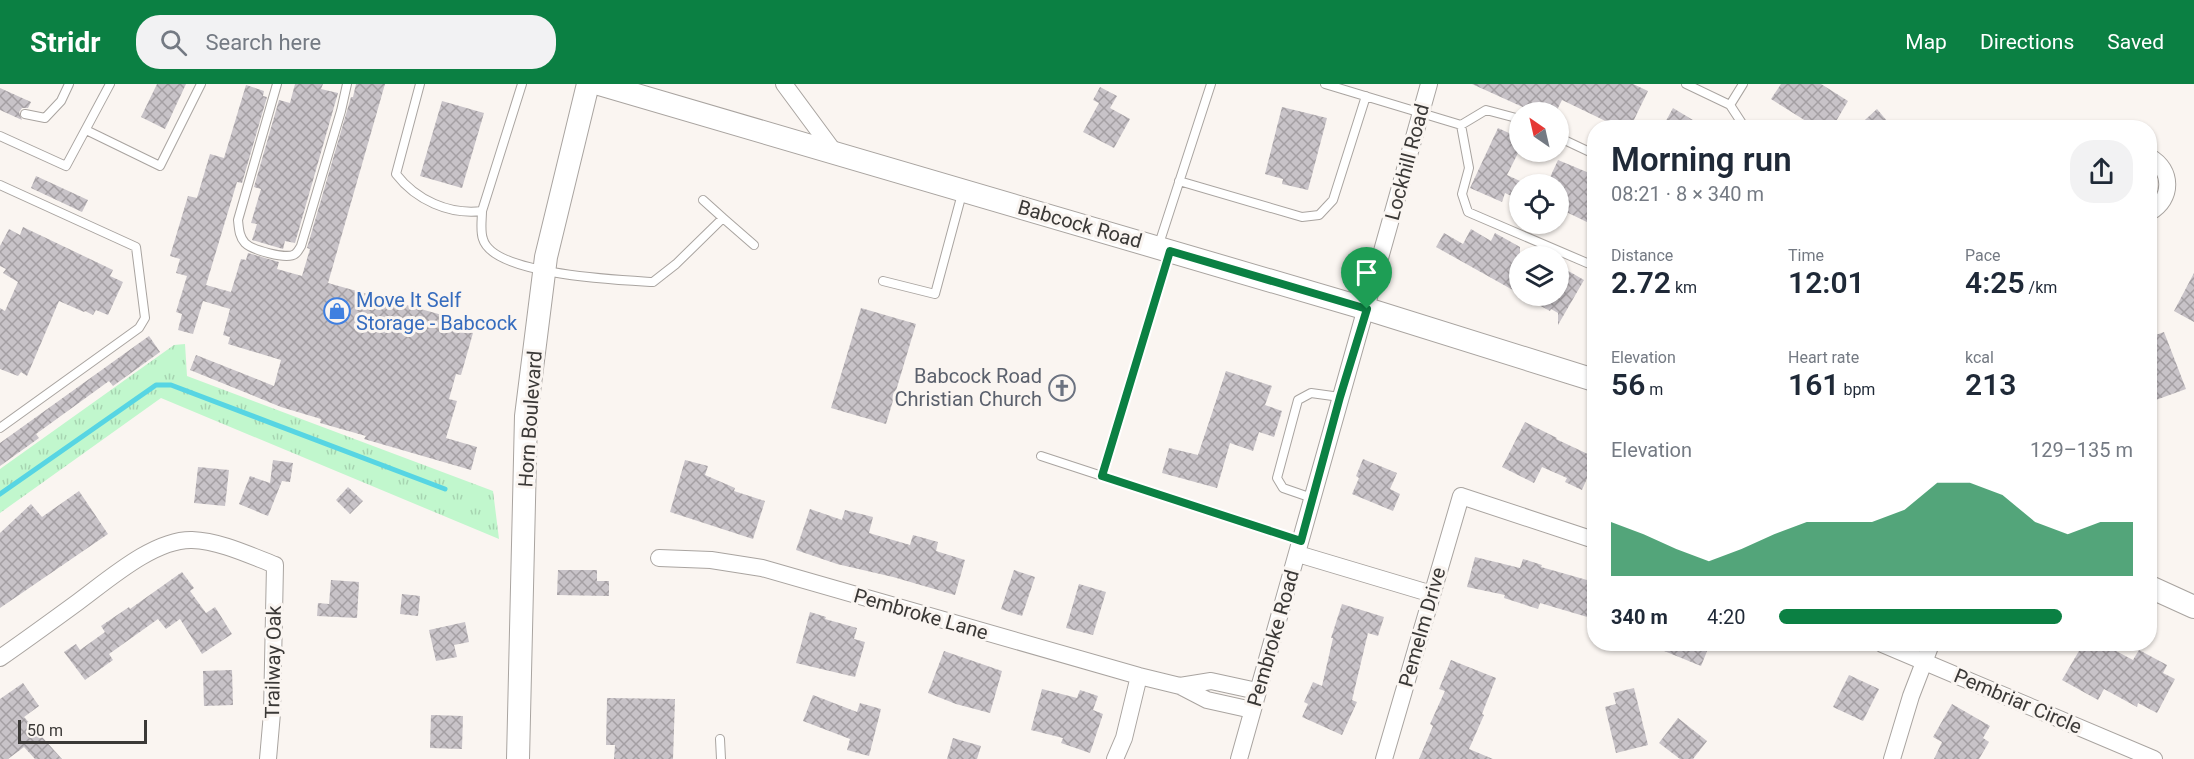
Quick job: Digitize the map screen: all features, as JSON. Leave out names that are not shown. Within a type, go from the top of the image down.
[{"type":"main road","name":"Horn Boulevard","points":[[518,759],[526,416],[544,271],[588,84]]},
{"type":"main road","name":"Babcock Road","points":[[599,84],[1367,309],[1587,378]]},
{"type":"main road","points":[[2157,590],[2194,607]]},
{"type":"street","points":[[784,84],[835,153]]},
{"type":"street","name":"Lockhill Road","points":[[1367,309],[1429,84]]},
{"type":"street","points":[[2157,163],[2163,168],[2168,184],[2164,200],[2157,208]]},
{"type":"street","name":"Pembroke Road","points":[[1239,759],[1340,397],[1367,309]]},
{"type":"street","name":"Pemelm Drive","points":[[1384,759],[1461,496],[1587,538]]},
{"type":"street","name":"Trailway Oak","points":[[0,658],[136,560],[174,542],[192,540],[210,543],[275,565],[272,713],[268,759]]},
{"type":"street","points":[[1299,548],[1432,594]]},
{"type":"street","name":"Pembroke Lane","points":[[659,558],[711,560],[762,568],[1180,686],[1207,700],[1252,710]]},
{"type":"street","name":"Pembriar Circle","points":[[1900,651],[2154,759]]},
{"type":"street","points":[[1892,759],[1929,651]]},
{"type":"street","points":[[1115,759],[1124,738],[1139,676]]},
{"type":"street","name":"Pembroke Lane","points":[[1180,686],[1211,681],[1257,691]]},
{"type":"lane","points":[[25,114],[45,118],[62,101],[69,84]]},
{"type":"lane","points":[[0,136],[66,166],[110,84]]},
{"type":"lane","points":[[86,130],[160,166],[201,84]]},
{"type":"lane","points":[[277,84],[238,220],[239,233],[246,244],[257,250],[286,257],[295,254],[301,246],[341,111],[346,84]]},
{"type":"lane","points":[[420,84],[396,174],[404,185],[430,204],[472,212],[482,211]]},
{"type":"lane","points":[[522,84],[482,211],[483,239],[503,260],[544,271],[653,282],[676,264],[723,218]]},
{"type":"lane","points":[[1102,476],[1164,249],[1179,181],[1211,84]]},
{"type":"lane","points":[[1325,84],[1461,125],[1486,110],[1509,116]]},
{"type":"lane","points":[[1686,84],[1730,105],[1740,120]]},
{"type":"lane","points":[[1730,105],[1743,84]]},
{"type":"lane","points":[[1179,181],[1302,217],[1319,215],[1333,200],[1366,96]]},
{"type":"lane","points":[[1461,125],[1468,168],[1462,194],[1468,212],[1587,263]]},
{"type":"lane","points":[[1569,142],[1587,151]]},
{"type":"lane","points":[[0,185],[136,247],[145,318],[138,328],[0,428]]},
{"type":"lane","points":[[883,280],[936,294],[963,190]]},
{"type":"lane","points":[[703,200],[754,245]]},
{"type":"lane","points":[[1312,498],[1283,488],[1277,478],[1298,400],[1311,393],[1340,397]]},
{"type":"lane","points":[[1041,456],[1299,548]]},
{"type":"lane","points":[[720,739],[721,759]]},
{"type":"green space","points":[[185,344],[187,376],[493,491],[499,539],[161,398],[0,513],[0,469],[174,345]]},
{"type":"building","points":[[157,84],[186,84],[165,129],[141,117]]},
{"type":"building","points":[[295,84],[323,84],[321,89],[338,93],[295,243],[285,241],[283,249],[252,240],[257,224],[251,223],[261,189],[254,187],[279,100],[290,103]]},
{"type":"building","points":[[356,84],[385,84],[328,283],[467,322],[465,331],[473,333],[461,375],[456,374],[449,399],[457,401],[446,438],[477,447],[471,470],[364,439],[366,436],[320,423],[321,419],[281,407],[190,370],[196,355],[274,386],[281,360],[228,344],[230,337],[223,335],[230,309],[203,301],[193,334],[178,330],[182,314],[176,312],[187,276],[176,273],[180,259],[170,256],[188,196],[197,198],[210,154],[224,158],[246,85],[264,91],[263,96],[267,97],[242,183],[237,182],[206,285],[231,292],[241,259],[246,260],[248,253],[279,262],[277,269],[302,276],[310,249],[307,248]]},
{"type":"building","points":[[1472,84],[1633,84],[1648,91],[1634,120],[1603,120],[1562,100],[1561,102],[1512,102]]},
{"type":"building","points":[[1781,84],[1821,84],[1848,101],[1837,120],[1804,120],[1771,99]]},
{"type":"building","points":[[1100,87],[1117,96],[1110,108],[1130,119],[1114,148],[1083,132],[1099,103],[1093,100]]},
{"type":"building","points":[[0,88],[31,102],[28,108],[22,108],[19,112],[22,120],[0,110]]},
{"type":"building","points":[[442,101],[484,113],[462,188],[420,176]]},
{"type":"building","points":[[1282,107],[1327,118],[1308,190],[1282,184],[1283,179],[1265,174]]},
{"type":"building","points":[[1673,108],[1693,120],[1666,120]]},
{"type":"building","points":[[1877,109],[1886,120],[1865,120]]},
{"type":"building","points":[[1498,128],[1509,133],[1509,162],[1514,162],[1507,175],[1509,176],[1509,195],[1505,193],[1502,202],[1470,188]]},
{"type":"building","points":[[1557,162],[1563,162],[1587,172],[1587,222],[1569,213],[1569,174],[1552,174]]},
{"type":"building","points":[[36,176],[88,200],[82,212],[31,188]]},
{"type":"building","points":[[23,227],[113,270],[110,276],[123,282],[108,315],[96,310],[93,315],[59,301],[27,376],[21,372],[18,376],[0,369],[0,308],[5,311],[18,282],[3,273],[6,269],[0,266],[0,246],[9,229],[20,235]]},
{"type":"building","points":[[1471,229],[1491,241],[1495,233],[1518,246],[1509,246],[1509,288],[1436,247],[1444,233],[1463,244]]},
{"type":"building","points":[[1569,271],[1584,280],[1569,306]]},
{"type":"building","points":[[2194,273],[2194,322],[2174,311]]},
{"type":"building","points":[[1541,306],[1569,306],[1558,325],[1558,313],[1551,309],[1550,311]]},
{"type":"building","points":[[861,308],[916,324],[886,424],[831,408]]},
{"type":"building","points":[[2164,332],[2186,389],[2157,400],[2157,334]]},
{"type":"building","points":[[149,336],[160,352],[113,386],[109,381],[36,434],[39,438],[0,466],[0,443]]},
{"type":"building","points":[[1226,371],[1272,386],[1265,405],[1282,411],[1274,437],[1259,432],[1253,451],[1230,443],[1217,488],[1162,473],[1169,448],[1198,455]]},
{"type":"building","points":[[1525,422],[1587,454],[1587,478],[1582,490],[1565,482],[1567,478],[1542,467],[1534,483],[1502,467]]},
{"type":"building","points":[[1363,459],[1397,473],[1390,489],[1400,494],[1393,511],[1352,494],[1359,478],[1356,476]]},
{"type":"building","points":[[273,460],[293,463],[290,482],[282,481],[268,516],[239,504],[250,476],[270,483]]},
{"type":"building","points":[[685,460],[708,466],[705,475],[735,488],[734,491],[765,501],[753,539],[670,512]]},
{"type":"building","points":[[198,467],[229,470],[225,506],[194,503]]},
{"type":"building","points":[[348,487],[363,501],[350,514],[336,500]]},
{"type":"building","points":[[79,491],[108,534],[0,608],[0,533],[31,504],[42,517]]},
{"type":"building","points":[[810,509],[842,520],[845,510],[873,517],[869,533],[910,545],[913,535],[938,542],[936,551],[965,560],[955,595],[837,564],[796,550]]},
{"type":"building","points":[[1475,557],[1520,568],[1523,559],[1542,565],[1541,567],[1587,580],[1587,617],[1540,603],[1538,609],[1504,598],[1505,595],[1467,587]]},
{"type":"building","points":[[558,570],[597,570],[597,581],[609,581],[609,596],[557,595]]},
{"type":"building","points":[[1014,570],[1035,577],[1022,616],[1001,609]]},
{"type":"building","points":[[182,572],[194,588],[190,591],[206,613],[215,607],[232,634],[202,654],[180,619],[166,629],[158,619],[109,654],[113,660],[85,680],[64,652],[76,644],[80,650],[105,632],[101,626],[129,607],[130,609]]},
{"type":"building","points":[[331,580],[359,582],[357,618],[317,616],[318,603],[329,604]]},
{"type":"building","points":[[1079,584],[1106,592],[1093,635],[1066,628]]},
{"type":"building","points":[[402,594],[420,596],[418,616],[400,614]]},
{"type":"building","points":[[1342,604],[1384,617],[1378,636],[1368,633],[1352,700],[1357,702],[1342,735],[1302,717],[1308,704],[1304,702],[1313,682],[1322,686],[1333,638],[1331,638]]},
{"type":"building","points":[[810,612],[857,628],[854,639],[865,642],[855,677],[796,663]]},
{"type":"building","points":[[465,622],[469,642],[454,645],[457,657],[436,661],[429,630]]},
{"type":"building","points":[[944,651],[1002,671],[990,713],[956,704],[928,693]]},
{"type":"building","points":[[1664,651],[1707,651],[1701,666]]},
{"type":"building","points":[[2079,651],[2116,651],[2133,660],[2138,651],[2141,651],[2167,665],[2163,673],[2175,679],[2157,713],[2138,703],[2137,707],[2104,689],[2098,700],[2062,680]]},
{"type":"building","points":[[1451,660],[1496,678],[1482,714],[1484,715],[1469,749],[1493,759],[1419,759],[1433,726],[1430,724],[1445,691],[1439,689]]},
{"type":"building","points":[[232,670],[233,705],[204,706],[203,671]]},
{"type":"building","points":[[1849,675],[1879,689],[1863,721],[1833,707]]},
{"type":"building","points":[[23,683],[39,706],[24,717],[62,759],[35,759],[24,747],[8,759],[0,759],[0,699]]},
{"type":"building","points":[[1634,688],[1648,745],[1616,753],[1605,707],[1616,704],[1613,693]]},
{"type":"building","points":[[1042,689],[1077,698],[1080,690],[1098,696],[1093,710],[1103,714],[1090,753],[1061,743],[1063,738],[1031,730]]},
{"type":"building","points":[[813,695],[857,712],[860,703],[881,709],[869,756],[847,750],[850,739],[803,721]]},
{"type":"building","points":[[607,698],[675,699],[673,759],[614,759],[615,745],[606,745]]},
{"type":"building","points":[[1952,704],[1990,726],[1983,738],[1989,742],[1979,759],[1934,759],[1942,742],[1933,737]]},
{"type":"building","points":[[431,715],[463,716],[462,749],[430,748]]},
{"type":"building","points":[[1678,718],[1707,741],[1693,759],[1680,759],[1659,743]]},
{"type":"building","points":[[953,738],[981,746],[977,759],[947,759]]},
{"type":"waterway","points":[[0,494],[156,385],[171,385],[445,489]]},
{"type":"place","name":"Move It Self Storage - Babcock","points":[[337,311]]},
{"type":"place","name":"Babcock Road Christian Church","points":[[1062,388]]},
{"type":"route","points":[[1170,251],[1367,309],[1340,397],[1301,541],[1102,476],[1170,251]]}]
